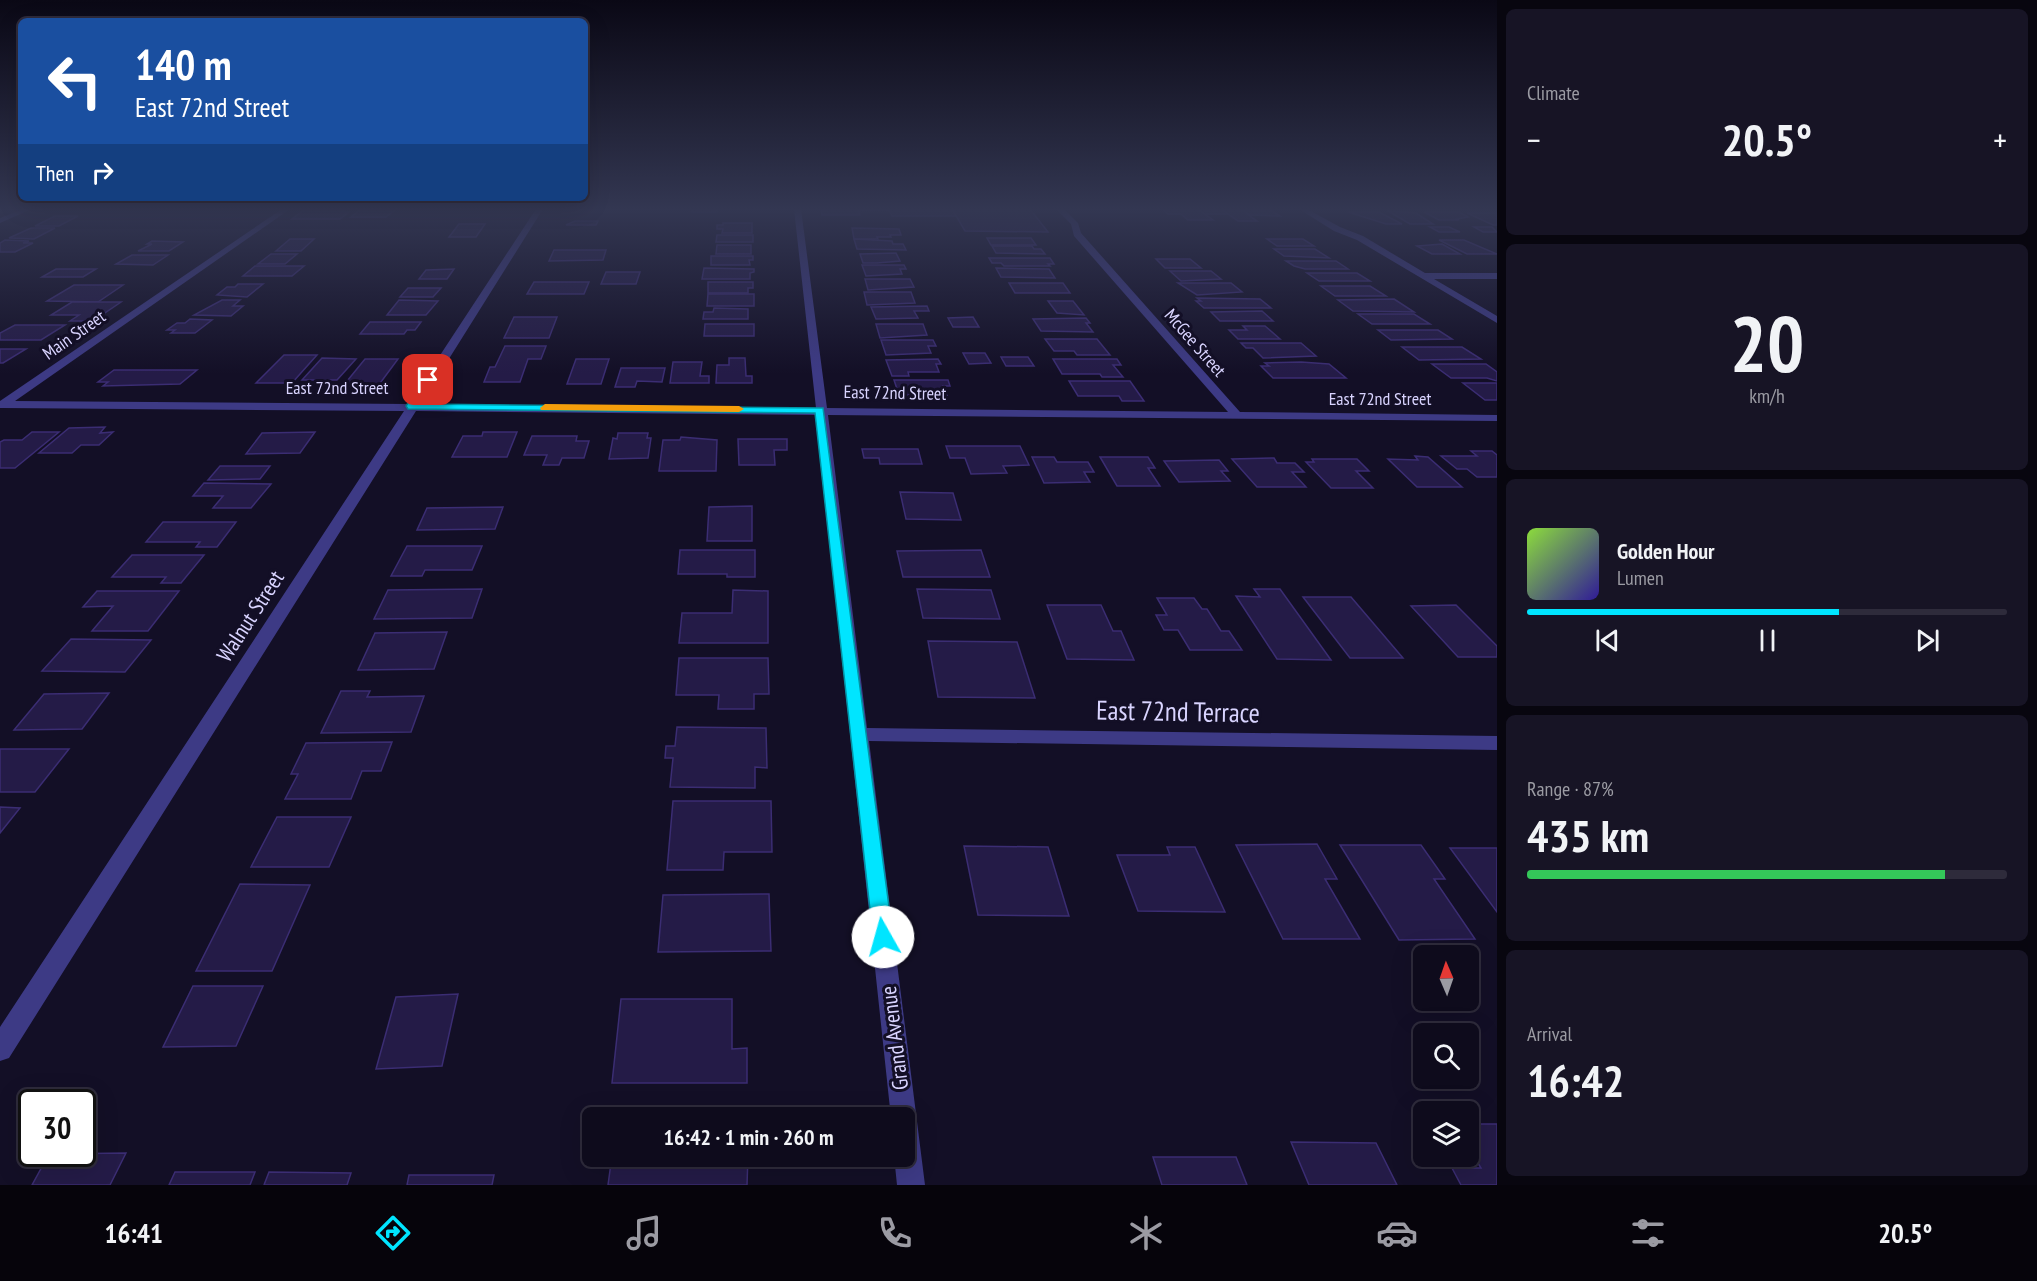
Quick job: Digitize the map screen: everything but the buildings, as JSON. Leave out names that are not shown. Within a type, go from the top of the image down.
[{"type":"street","name":"Main Street","points":[[1,405],[205,264]]},
{"type":"street","name":"Walnut Street","points":[[0,1049],[503,264]]},
{"type":"street","name":"Grand Avenue","points":[[804,264],[819,410],[903,1107]]},
{"type":"street","name":"McGee Street","points":[[1104,264],[1237,416]]},
{"type":"street","points":[[1404,264],[1497,320]]},
{"type":"street","points":[[1423,276],[1497,276]]},
{"type":"street","name":"East 72nd Street","points":[[1,405],[411,406],[1497,418]]},
{"type":"street","name":"East 72nd Terrace","points":[[859,734],[1497,743]]},
{"type":"street","points":[[909,1167],[911,1185]]},
{"type":"slow traffic","points":[[545,408],[739,409]]},
{"type":"route","points":[[428,380],[411,406],[819,410],[883,937]]}]
